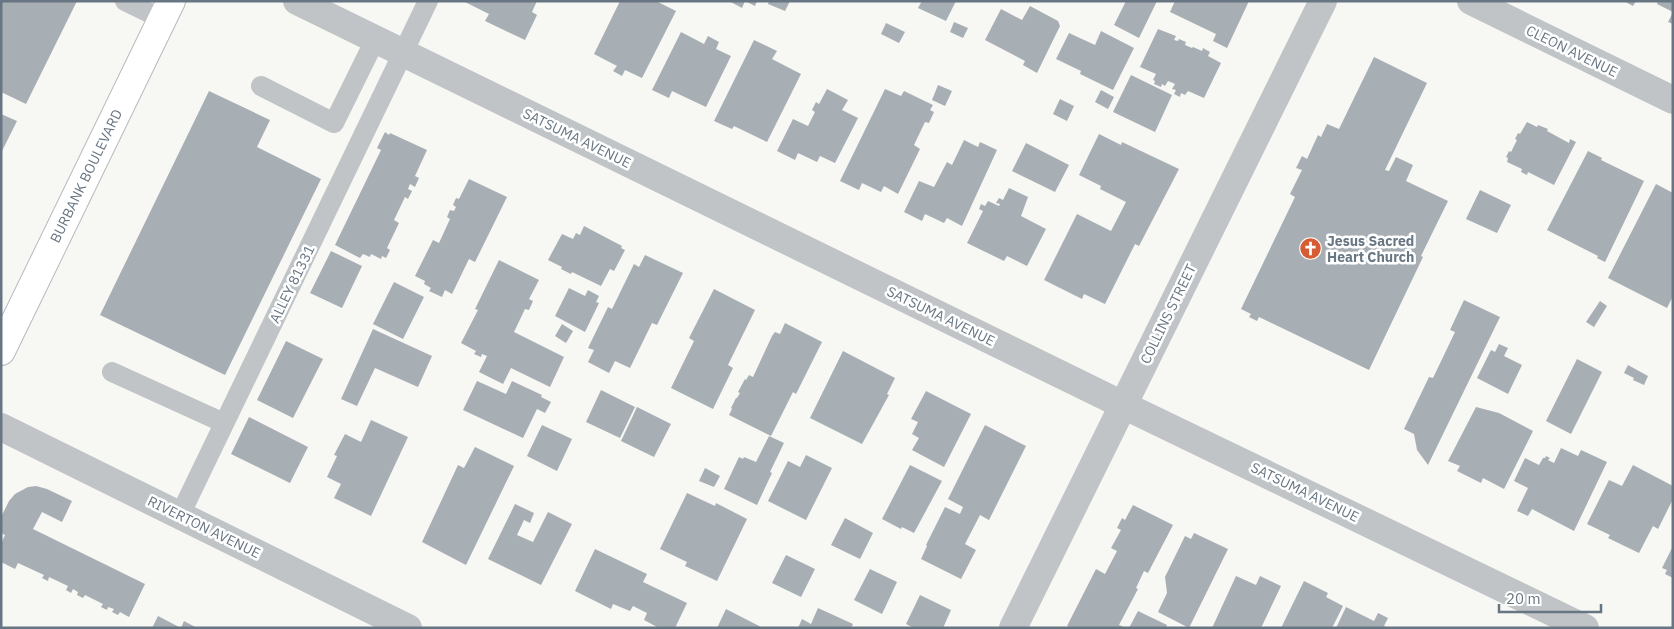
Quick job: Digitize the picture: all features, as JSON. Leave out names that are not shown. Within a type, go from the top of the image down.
[{"type":"main road","name":"BURBANK BOULEVARD","points":[[1,351],[167,10]]},
{"type":"street","name":"SATSUMA AVENUE","points":[[297,1],[1123,405],[1585,628]]},
{"type":"street","name":"COLLINS STREET","points":[[1013,628],[1323,1]]},
{"type":"street","name":"CLEON AVENUE","points":[[1470,1],[1673,100]]},
{"type":"street","name":"RIVERTON AVENUE","points":[[1,427],[408,628]]},
{"type":"lane","points":[[125,1],[167,10]]},
{"type":"lane","name":"ALLEY 81331","points":[[180,515],[428,1]]},
{"type":"lane","points":[[261,86],[334,123],[375,40]]},
{"type":"lane","points":[[112,372],[224,423]]},
{"type":"building","points":[[1,1],[77,1],[26,104],[1,92]]},
{"type":"building","points":[[463,1],[537,1],[532,12],[537,15],[525,40],[485,21],[489,14]]},
{"type":"building","points":[[620,1],[656,1],[676,11],[642,78],[625,70],[622,76],[613,71],[617,66],[594,54]]},
{"type":"building","points":[[729,1],[745,1],[742,8]]},
{"type":"building","points":[[745,1],[757,1],[755,6]]},
{"type":"building","points":[[769,1],[790,1],[785,11],[768,4]]},
{"type":"building","points":[[922,1],[956,1],[946,21],[918,8]]},
{"type":"building","points":[[1126,1],[1157,1],[1139,38],[1114,25]]},
{"type":"building","points":[[1175,1],[1249,1],[1227,48],[1213,41],[1216,34],[1170,12]]},
{"type":"building","points":[[1624,1],[1636,1],[1633,6]]},
{"type":"building","points":[[1658,1],[1673,1],[1673,12],[1657,4]]},
{"type":"building","points":[[1030,6],[1058,21],[1060,26],[1037,73],[1023,65],[1025,61],[985,40],[1001,9],[1022,20]]},
{"type":"building","points":[[1673,12],[1673,24],[1668,22]]},
{"type":"building","points":[[954,22],[968,28],[963,38],[950,32]]},
{"type":"building","points":[[886,23],[905,32],[899,43],[881,34]]},
{"type":"building","points":[[1158,29],[1176,36],[1174,40],[1178,41],[1179,39],[1186,42],[1185,45],[1192,48],[1202,51],[1203,48],[1210,52],[1208,56],[1221,63],[1204,98],[1188,91],[1185,95],[1181,93],[1180,97],[1174,94],[1176,90],[1172,89],[1175,84],[1168,81],[1165,86],[1162,84],[1161,87],[1154,84],[1155,81],[1153,80],[1156,74],[1140,67]]},
{"type":"building","points":[[1101,31],[1134,48],[1113,90],[1080,74],[1081,71],[1056,59],[1069,33],[1095,45]]},
{"type":"building","points":[[681,32],[704,44],[708,36],[719,42],[716,49],[731,56],[706,107],[672,91],[669,98],[652,90]]},
{"type":"building","points":[[754,40],[777,51],[772,59],[801,74],[767,142],[734,126],[732,129],[714,121]]},
{"type":"building","points":[[1374,57],[1427,83],[1385,170],[1389,171],[1396,157],[1413,165],[1406,181],[1448,201],[1369,370],[1259,317],[1257,321],[1249,317],[1251,314],[1241,309],[1295,197],[1290,194],[1302,170],[1296,168],[1302,156],[1307,159],[1318,135],[1321,137],[1327,124],[1339,129]]},
{"type":"building","points":[[1131,75],[1172,95],[1155,132],[1113,112]]},
{"type":"building","points":[[938,85],[952,91],[945,106],[932,100]]},
{"type":"building","points":[[827,89],[848,100],[842,110],[858,118],[835,163],[820,156],[817,162],[798,153],[795,160],[777,151],[793,119],[808,126],[815,112],[812,110],[816,102],[819,104]]},
{"type":"building","points":[[885,89],[901,96],[904,91],[933,105],[930,110],[934,112],[929,123],[925,122],[914,145],[920,149],[898,194],[884,186],[881,192],[862,183],[859,190],[840,181]]},
{"type":"building","points":[[1101,90],[1114,97],[1108,109],[1095,102]]},
{"type":"building","points":[[209,91],[270,120],[257,147],[321,179],[225,375],[100,315]]},
{"type":"building","points":[[1060,99],[1074,106],[1067,121],[1053,114]]},
{"type":"building","points":[[1,114],[17,121],[1,153]]},
{"type":"building","points":[[1527,122],[1537,127],[1538,125],[1548,129],[1547,131],[1569,143],[1570,139],[1576,142],[1554,185],[1528,172],[1527,175],[1521,172],[1522,169],[1507,162],[1508,158],[1506,157],[1517,140],[1515,139],[1518,133],[1520,134]]},
{"type":"building","points":[[385,132],[427,150],[415,176],[419,178],[415,187],[410,184],[408,189],[412,191],[408,199],[405,197],[394,220],[399,223],[387,248],[390,250],[386,258],[382,256],[381,259],[371,254],[370,257],[363,254],[360,258],[335,245],[381,150],[377,148]]},
{"type":"building","points":[[1099,134],[1121,145],[1122,142],[1179,169],[1139,246],[1135,244],[1105,304],[1084,294],[1082,299],[1044,280],[1077,214],[1111,231],[1126,202],[1100,189],[1101,186],[1079,175]]},
{"type":"building","points":[[964,140],[978,147],[980,142],[997,150],[962,226],[947,218],[944,223],[925,214],[922,221],[904,212],[919,181],[934,187],[947,162],[952,165]]},
{"type":"building","points":[[1026,143],[1069,165],[1055,192],[1012,171]]},
{"type":"building","points":[[1588,151],[1602,158],[1601,160],[1644,181],[1605,262],[1597,258],[1598,256],[1547,230]]},
{"type":"building","points":[[469,179],[507,197],[475,262],[469,259],[452,294],[445,290],[442,297],[429,291],[431,288],[424,284],[425,281],[415,276],[433,240],[439,243],[450,219],[447,217],[450,210],[454,211],[456,207],[453,205],[456,198],[459,199]]},
{"type":"building","points":[[1656,184],[1673,193],[1673,296],[1667,308],[1608,278]]},
{"type":"building","points":[[1009,188],[1028,197],[1021,216],[1046,229],[1027,266],[1007,256],[1004,261],[967,243],[983,211],[979,209],[981,204],[985,206],[988,201],[999,206],[1000,204],[996,203],[999,198],[1003,200]]},
{"type":"building","points":[[1480,190],[1511,205],[1497,233],[1466,219]]},
{"type":"building","points":[[584,226],[622,246],[621,248],[625,250],[614,271],[610,269],[601,286],[572,272],[571,274],[548,260],[562,234],[573,239],[576,233],[580,235]]},
{"type":"building","points":[[331,251],[362,266],[342,308],[310,293]]},
{"type":"building","points":[[645,255],[683,273],[657,325],[652,323],[630,368],[615,361],[609,373],[588,362],[594,350],[588,348],[608,307],[612,309],[634,264],[639,267]]},
{"type":"building","points":[[499,260],[539,280],[529,299],[533,301],[529,310],[525,309],[514,332],[564,357],[550,387],[511,368],[503,384],[479,372],[487,356],[482,354],[481,357],[474,354],[476,351],[461,343],[478,310],[475,309]]},
{"type":"building","points":[[394,282],[424,297],[403,339],[373,324]]},
{"type":"building","points":[[569,288],[585,296],[588,290],[599,296],[596,302],[599,303],[585,332],[555,316]]},
{"type":"building","points":[[714,289],[755,310],[728,365],[733,368],[713,409],[671,388],[694,341],[689,338]]},
{"type":"building","points":[[1464,300],[1500,317],[1428,465],[1417,450],[1414,434],[1404,429],[1429,377],[1433,378],[1455,332],[1450,330]]},
{"type":"building","points":[[1600,301],[1607,306],[1594,327],[1586,322]]},
{"type":"building","points":[[785,323],[822,342],[796,394],[793,392],[771,436],[729,415],[745,379],[749,375],[753,377],[772,336],[775,332],[780,334]]},
{"type":"building","points":[[562,324],[573,331],[566,343],[555,336]]},
{"type":"building","points":[[373,329],[432,356],[418,387],[375,368],[357,406],[341,399]]},
{"type":"building","points":[[286,341],[323,359],[293,418],[257,400]]},
{"type":"building","points":[[1499,344],[1508,348],[1504,356],[1522,365],[1508,394],[1477,378],[1491,350],[1495,352]]},
{"type":"building","points":[[843,351],[895,378],[887,394],[889,395],[862,444],[810,418]]},
{"type":"building","points":[[1577,359],[1602,372],[1571,434],[1546,421]]},
{"type":"building","points":[[1628,365],[1648,376],[1644,385],[1624,373]]},
{"type":"building","points":[[477,381],[506,394],[512,381],[542,395],[541,397],[551,402],[545,413],[537,409],[523,438],[463,410]]},
{"type":"building","points":[[601,390],[635,407],[620,438],[586,422]]},
{"type":"building","points":[[926,391],[971,414],[944,467],[912,450],[919,438],[912,434],[918,422],[911,419]]},
{"type":"building","points":[[637,407],[671,424],[654,457],[621,441]]},
{"type":"building","points":[[1476,407],[1499,413],[1533,431],[1504,489],[1483,478],[1481,483],[1457,471],[1460,466],[1448,461]]},
{"type":"building","points":[[249,417],[308,447],[290,483],[231,454]]},
{"type":"building","points":[[371,420],[408,437],[371,516],[334,498],[341,484],[327,477],[337,456],[334,455],[345,434],[361,442]]},
{"type":"building","points":[[542,425],[572,439],[557,471],[527,456]]},
{"type":"building","points":[[985,425],[1026,446],[989,520],[980,515],[965,544],[976,550],[961,579],[921,559],[945,507],[960,514],[963,507],[948,499]]},
{"type":"building","points":[[769,436],[784,443],[757,505],[724,489],[739,457],[756,462]]},
{"type":"building","points":[[475,447],[514,466],[466,565],[422,542],[458,465],[464,468]]},
{"type":"building","points":[[1561,448],[1578,456],[1581,450],[1607,462],[1574,531],[1532,509],[1528,516],[1517,511],[1528,488],[1514,481],[1525,458],[1539,465],[1546,456],[1550,458],[1548,460],[1554,463]]},
{"type":"building","points":[[806,455],[832,468],[806,520],[768,501],[788,461],[800,467]]},
{"type":"building","points":[[910,465],[942,481],[914,533],[902,527],[901,529],[882,519]]},
{"type":"building","points":[[1633,465],[1673,486],[1673,499],[1658,529],[1653,526],[1639,553],[1608,538],[1610,535],[1587,524],[1609,480],[1622,486]]},
{"type":"building","points":[[705,468],[720,476],[714,487],[699,481]]},
{"type":"building","points":[[36,486],[72,501],[62,522],[42,512],[33,529],[145,584],[129,617],[120,612],[118,615],[112,612],[114,609],[108,607],[107,610],[101,607],[103,604],[85,595],[83,598],[77,595],[78,592],[73,589],[71,593],[66,590],[68,586],[49,577],[48,581],[42,578],[44,575],[18,563],[15,569],[1,562],[1,544],[5,535],[1,533],[1,517],[15,494],[28,487]]},
{"type":"building","points":[[687,493],[715,506],[716,503],[747,519],[717,581],[685,566],[687,562],[660,549]]},
{"type":"building","points":[[515,504],[534,513],[530,523],[524,520],[517,535],[533,542],[548,512],[572,524],[541,585],[488,559]]},
{"type":"building","points":[[1133,505],[1173,525],[1148,573],[1144,571],[1136,588],[1138,589],[1119,625],[1126,628],[1072,628],[1067,626],[1096,569],[1105,574],[1117,551],[1111,548],[1121,530],[1117,528],[1122,518],[1125,520]]},
{"type":"building","points":[[845,518],[873,533],[860,559],[831,545]]},
{"type":"building","points":[[1194,533],[1228,549],[1189,628],[1158,612],[1167,593],[1165,577],[1185,536],[1191,539]]},
{"type":"building","points":[[1673,546],[1673,578],[1665,574],[1667,570],[1662,568]]},
{"type":"building","points":[[595,549],[647,574],[643,582],[687,603],[675,628],[659,628],[644,620],[647,613],[633,606],[630,611],[613,604],[611,609],[575,591]]},
{"type":"building","points":[[786,555],[815,569],[801,597],[772,583]]},
{"type":"building","points":[[870,569],[897,582],[882,614],[854,600]]},
{"type":"building","points":[[1236,576],[1256,585],[1260,576],[1281,586],[1261,628],[1212,628]]},
{"type":"building","points":[[1304,581],[1328,593],[1326,597],[1343,606],[1332,628],[1281,628]]},
{"type":"building","points":[[920,595],[951,610],[943,628],[914,628],[906,624]]},
{"type":"building","points":[[1346,607],[1374,621],[1378,613],[1388,618],[1384,626],[1388,628],[1336,628]]},
{"type":"building","points":[[818,608],[853,624],[851,628],[798,628],[802,619],[811,624]]},
{"type":"building","points":[[726,609],[763,628],[717,628]]},
{"type":"building","points":[[1138,611],[1167,625],[1166,628],[1129,628]]},
{"type":"building","points":[[158,616],[181,628],[152,628]]},
{"type":"building","points":[[184,621],[197,628],[181,628]]},
{"type":"place","name":"Jesus Sacred Heart Church","points":[[1311,249]]}]
